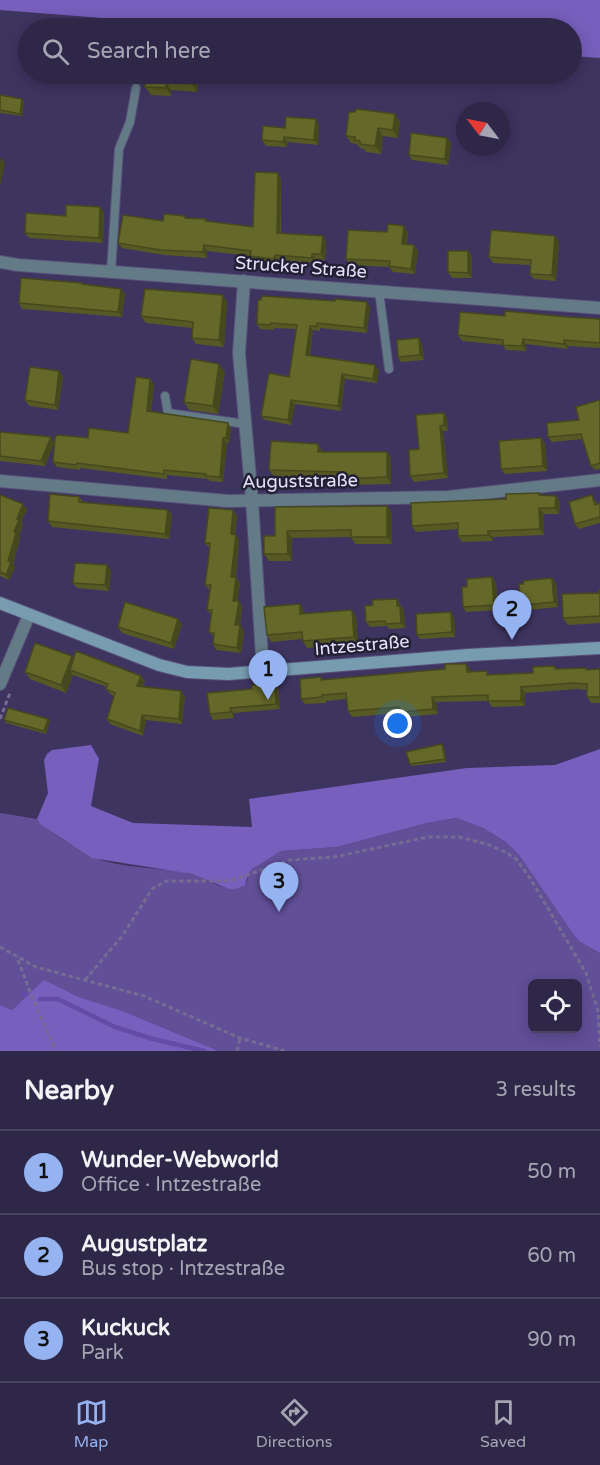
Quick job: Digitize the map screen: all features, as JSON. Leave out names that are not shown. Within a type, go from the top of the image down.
[{"type":"main road","name":"Intzestraße","points":[[0,603],[176,670],[199,674],[262,672],[469,654],[600,648]]},
{"type":"street","name":"Strucker Straße","points":[[0,262],[600,308]]},
{"type":"street","points":[[244,281],[239,353],[252,500],[262,672]]},
{"type":"street","name":"Auguststraße","points":[[0,480],[228,501],[448,497],[600,480]]},
{"type":"street","points":[[0,684],[29,615]]},
{"type":"lane","points":[[111,272],[119,148],[132,114],[136,88]]},
{"type":"lane","points":[[379,291],[389,369]]},
{"type":"lane","points":[[165,396],[168,413],[245,424]]},
{"type":"path","points":[[85,980],[123,935],[152,889],[166,881],[230,881],[290,860],[334,856],[428,837],[459,837],[488,844],[507,853],[516,860],[530,878],[586,973],[598,1011],[600,1046]]},
{"type":"path","points":[[0,947],[47,971],[144,996],[240,1038],[285,1051]]},
{"type":"path","points":[[18,958],[56,1051]]},
{"type":"path","points":[[237,1051],[240,1038]]},
{"type":"shaded area","points":[[0,0],[600,0],[600,58],[582,57],[582,18],[102,18],[0,10]]},
{"type":"shaded area","points":[[91,745],[99,759],[91,806],[133,823],[252,827],[249,799],[467,768],[555,765],[600,749],[600,953],[580,942],[573,934],[519,855],[506,842],[483,828],[456,818],[427,823],[337,847],[281,851],[253,868],[249,872],[245,885],[236,889],[229,889],[192,874],[92,858],[40,824],[37,819],[48,793],[44,760],[47,754],[52,750]]},
{"type":"shaded area","points":[[0,813],[37,819],[68,842],[104,861],[191,874],[227,888],[234,888],[247,882],[249,871],[258,863],[281,851],[337,847],[427,823],[456,818],[483,828],[506,842],[519,855],[573,934],[580,942],[600,953],[600,1051],[219,1051],[123,1011],[79,997],[44,981],[12,1010],[0,1005]]},
{"type":"shaded area","points":[[44,980],[79,997],[123,1011],[219,1051],[0,1051],[0,1005],[12,1010]]},
{"type":"building","points":[[145,84],[166,84],[166,88],[145,87]]},
{"type":"building","points":[[0,95],[22,99],[20,114],[0,110]]},
{"type":"building","points":[[356,109],[395,114],[393,130],[378,128],[375,146],[360,144],[360,141],[354,140],[355,137],[346,136],[349,112],[355,112]]},
{"type":"building","points":[[286,117],[316,119],[314,140],[284,137],[283,142],[262,140],[263,126],[285,128]]},
{"type":"building","points":[[411,133],[447,138],[445,159],[409,155]]},
{"type":"building","points":[[255,172],[278,173],[277,233],[323,236],[321,254],[312,254],[312,258],[275,255],[274,259],[250,256],[251,251],[204,245],[203,252],[160,250],[118,243],[123,215],[163,221],[164,214],[253,227]]},
{"type":"building","points":[[66,205],[100,207],[99,238],[25,233],[26,213],[66,216]]},
{"type":"building","points":[[388,224],[404,226],[402,244],[414,245],[411,269],[389,266],[390,261],[346,259],[348,230],[387,232]]},
{"type":"building","points":[[491,230],[555,236],[552,275],[530,274],[531,260],[489,257]]},
{"type":"building","points":[[448,251],[468,251],[468,273],[448,272]]},
{"type":"building","points":[[21,278],[121,289],[118,312],[19,303]]},
{"type":"building","points":[[145,289],[223,295],[219,340],[192,338],[193,322],[141,316]]},
{"type":"building","points":[[262,296],[367,302],[364,328],[317,323],[317,326],[310,326],[306,355],[375,365],[373,379],[342,374],[338,406],[291,400],[288,420],[261,416],[269,373],[289,377],[297,325],[257,324],[258,300],[261,300]]},
{"type":"building","points":[[505,311],[600,319],[600,343],[564,340],[564,344],[523,339],[522,346],[503,345],[503,340],[458,335],[460,312],[505,316]]},
{"type":"building","points":[[419,338],[420,355],[398,357],[397,340]]},
{"type":"building","points":[[191,359],[219,364],[213,406],[184,402]]},
{"type":"building","points":[[30,367],[59,371],[55,405],[25,400]]},
{"type":"building","points":[[136,377],[150,379],[147,411],[228,423],[226,438],[223,438],[220,477],[164,470],[164,474],[53,462],[57,435],[88,438],[89,428],[128,433]]},
{"type":"building","points":[[600,400],[600,463],[591,466],[581,434],[548,437],[547,423],[579,420],[576,407]]},
{"type":"building","points":[[444,413],[444,425],[440,426],[444,473],[410,476],[409,450],[419,449],[416,415]]},
{"type":"building","points":[[0,432],[51,437],[41,461],[0,456]]},
{"type":"building","points":[[541,438],[543,466],[501,469],[499,441]]},
{"type":"building","points":[[271,441],[318,444],[318,452],[387,452],[387,477],[341,479],[341,472],[269,470]]},
{"type":"building","points":[[539,493],[539,495],[556,496],[555,508],[539,508],[540,529],[488,531],[488,535],[458,536],[458,523],[412,526],[411,503],[506,499],[506,494]]},
{"type":"building","points":[[50,494],[79,497],[79,502],[168,510],[165,534],[48,521]]},
{"type":"building","points":[[0,495],[23,504],[17,519],[19,520],[8,561],[11,562],[6,575],[0,572]]},
{"type":"building","points":[[592,495],[595,505],[600,503],[600,517],[575,524],[569,502]]},
{"type":"building","points":[[387,506],[387,537],[351,537],[351,530],[287,531],[288,554],[264,554],[264,536],[275,536],[275,507]]},
{"type":"building","points":[[209,508],[233,510],[231,534],[236,535],[231,577],[236,578],[233,601],[239,601],[235,625],[240,625],[237,648],[213,644],[214,633],[209,632],[212,610],[207,610],[211,585],[205,585],[210,543],[205,543]]},
{"type":"building","points":[[75,563],[107,565],[105,585],[73,583]]},
{"type":"building","points":[[492,577],[494,605],[463,607],[462,587],[467,587],[467,579]]},
{"type":"building","points":[[552,578],[554,602],[525,605],[525,601],[521,602],[519,584],[524,584],[523,581]]},
{"type":"building","points":[[599,590],[600,616],[563,618],[562,594],[599,593]]},
{"type":"building","points":[[397,599],[397,606],[400,606],[401,623],[366,622],[365,606],[373,605],[372,600]]},
{"type":"building","points":[[125,602],[178,619],[171,643],[118,627]]},
{"type":"building","points":[[300,604],[300,614],[352,610],[354,637],[303,641],[302,632],[267,635],[264,607]]},
{"type":"building","points":[[451,612],[452,632],[417,635],[416,614]]},
{"type":"building","points":[[35,643],[72,656],[61,685],[25,672]]},
{"type":"building","points":[[76,651],[141,676],[137,686],[181,691],[179,719],[142,715],[140,731],[107,719],[115,693],[106,689],[108,684],[70,670]]},
{"type":"building","points":[[445,664],[466,664],[467,672],[487,671],[487,675],[533,673],[533,667],[600,669],[600,697],[587,697],[587,684],[573,683],[521,687],[521,701],[488,701],[488,695],[432,697],[433,709],[401,712],[399,707],[348,711],[346,693],[301,699],[300,679],[321,677],[321,680],[445,669]]},
{"type":"building","points":[[275,683],[276,704],[230,708],[231,712],[210,714],[207,693],[252,689],[252,685]]},
{"type":"building","points":[[8,708],[48,719],[44,731],[4,720]]},
{"type":"building","points":[[442,744],[445,759],[410,764],[406,752]]},
{"type":"waterway","points":[[22,994],[26,995]]},
{"type":"waterway","points":[[40,999],[58,999],[115,1027],[204,1051]]},
{"type":"place","name":"Augustplatz","points":[[512,640]]},
{"type":"place","name":"Wunder-Webworld","points":[[268,700]]},
{"type":"place","name":"Kuckuck","points":[[279,912]]}]
